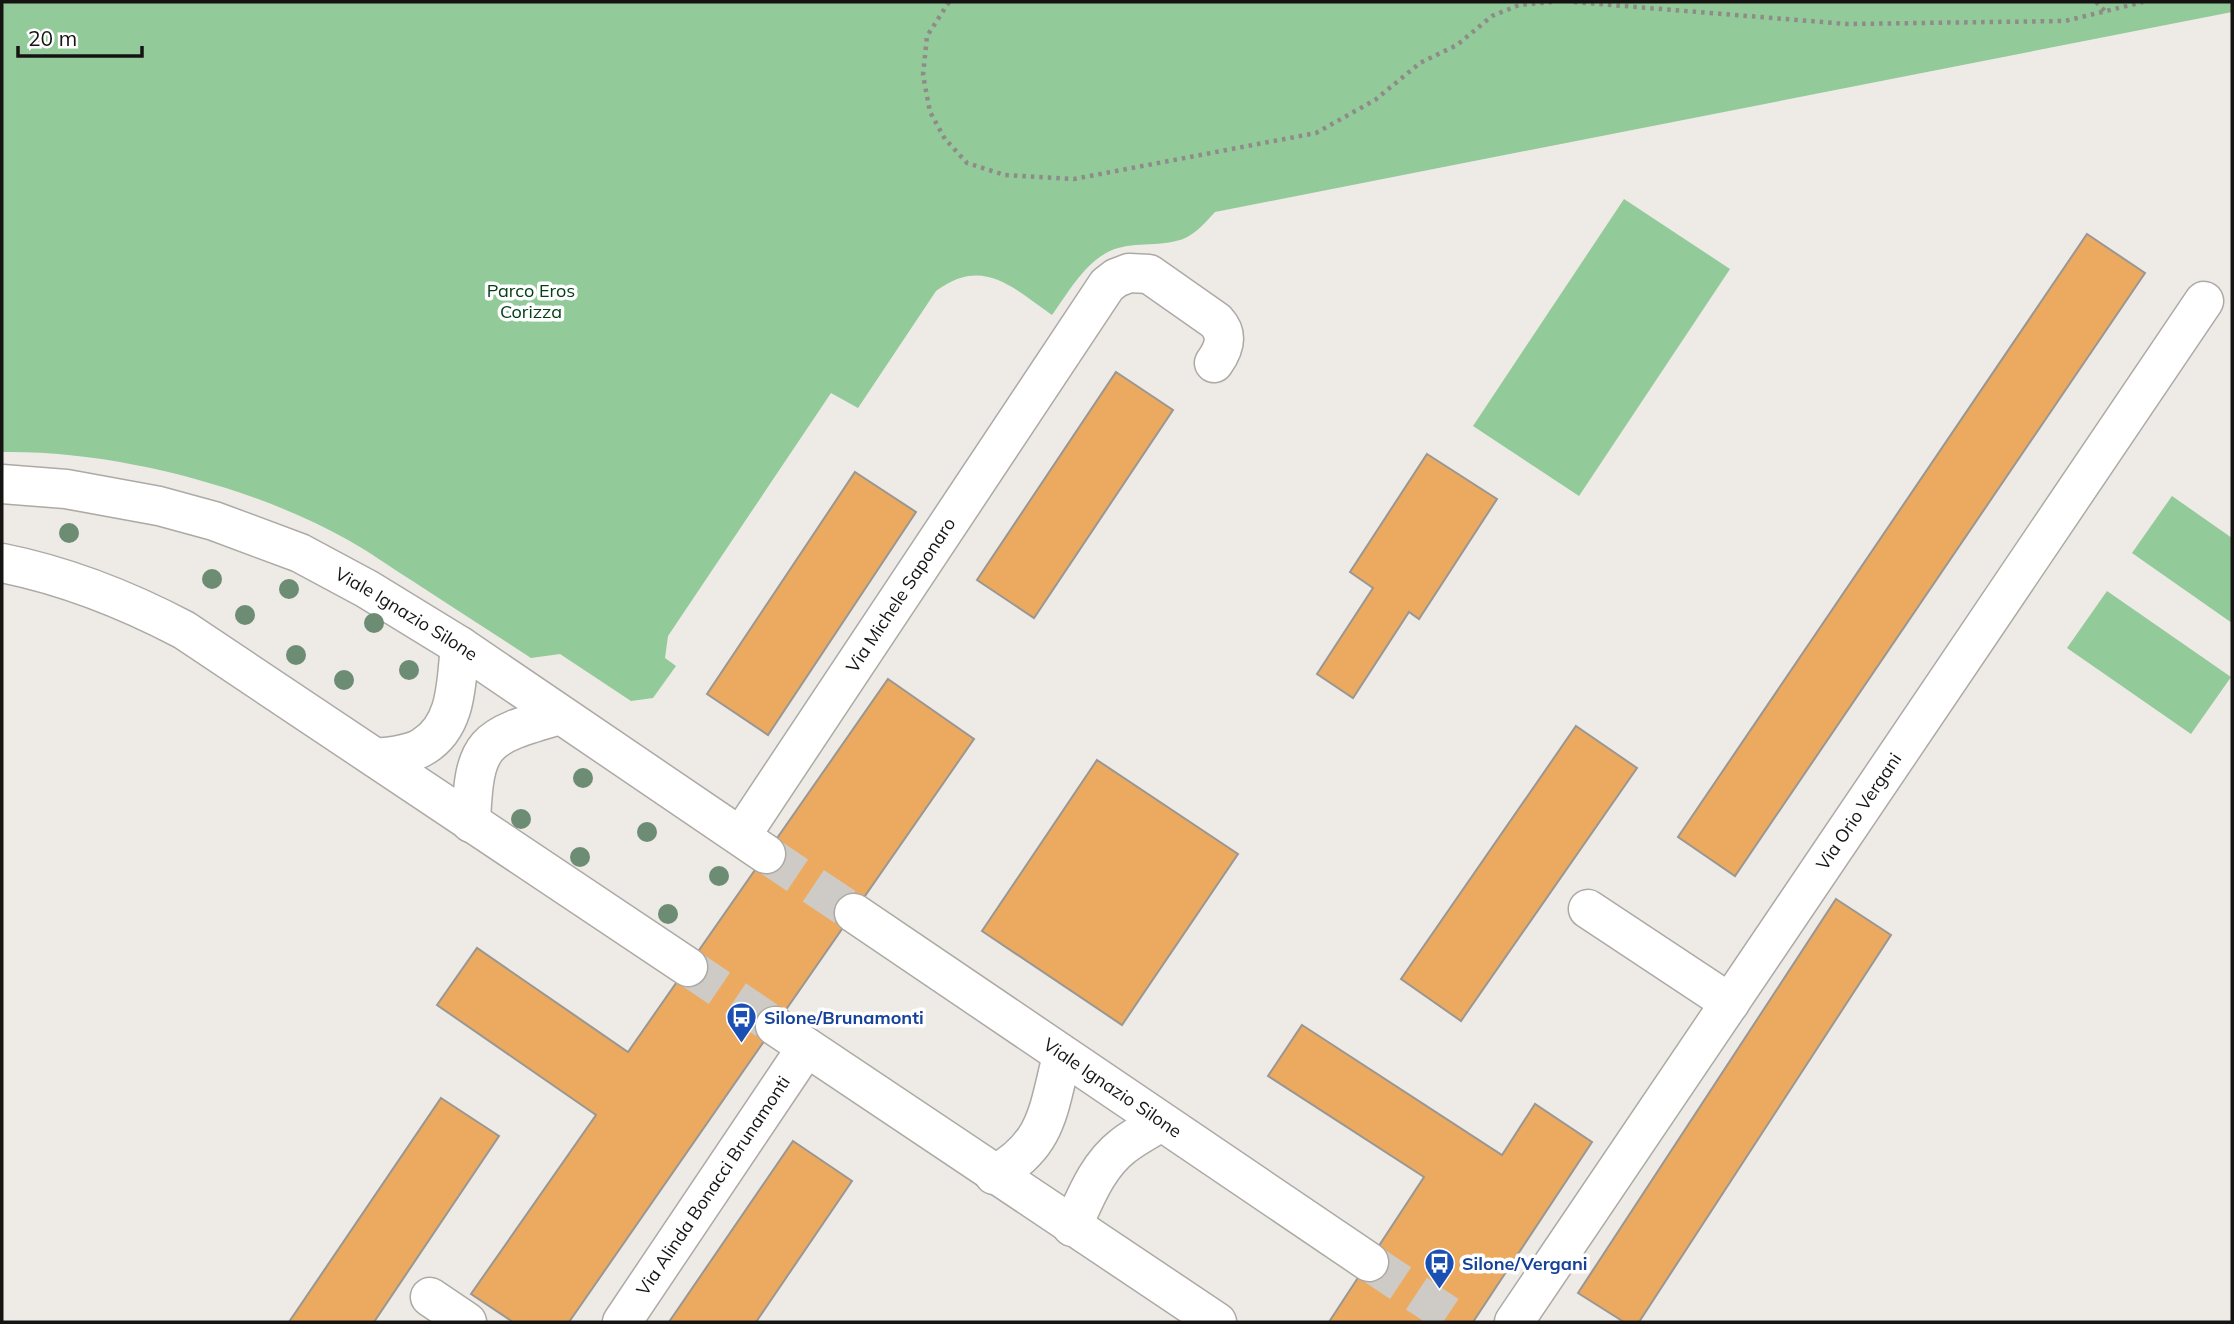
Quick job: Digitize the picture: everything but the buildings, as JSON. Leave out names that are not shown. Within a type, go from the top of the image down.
[{"type":"street","name":"Via Michele Saponaro","points":[[753,845],[910,583],[1107,285],[1116,278],[1139,273],[1149,274],[1221,326],[1223,348],[1214,363]]},
{"type":"street","name":"Via Orio Vergani","points":[[1514,1322],[2204,301]]},
{"type":"street","name":"Viale Ignazio Silone","points":[[2,484],[42,486],[149,504],[214,521],[300,552],[460,646],[753,845]]},
{"type":"street","points":[[2,564],[86,585],[150,612],[212,647],[688,967]]},
{"type":"street","points":[[376,758],[401,755],[423,748],[438,735],[453,702],[460,646]]},
{"type":"street","points":[[471,823],[476,767],[484,750],[512,729],[560,715]]},
{"type":"street","points":[[1588,909],[1730,1003]]},
{"type":"street","name":"Viale Ignazio Silone","points":[[853,913],[1369,1262]]},
{"type":"street","points":[[775,1026],[1217,1322]]},
{"type":"street","name":"Via Alinda Bonacci Brunamonti","points":[[622,1322],[806,1048]]},
{"type":"street","points":[[994,1174],[1018,1159],[1039,1136],[1062,1056]]},
{"type":"street","points":[[1072,1227],[1107,1162],[1122,1147],[1161,1122]]},
{"type":"street","points":[[430,1297],[467,1322]]},
{"type":"path","points":[[949,2],[927,36],[923,75],[930,112],[944,139],[967,163],[1005,175],[1074,179],[1316,133],[1375,100],[1420,62],[1457,45],[1492,16],[1519,5],[1552,2]]},
{"type":"path","points":[[1574,2],[1847,24],[2065,21],[2143,2]]},
{"type":"path","points":[[2096,2],[2105,12]]},
{"type":"green space","name":"Parco Eros Corizza","points":[[2,2],[2232,2],[2232,12],[1215,212],[1197,230],[1182,239],[1123,247],[1106,253],[1083,273],[1052,315],[997,279],[968,276],[953,281],[936,291],[858,408],[831,393],[668,636],[665,658],[676,666],[653,698],[631,701],[560,654],[531,658],[356,545],[269,503],[181,475],[135,465],[89,457],[2,452]]},
{"type":"green space","points":[[1624,199],[1730,269],[1579,496],[1473,426]]},
{"type":"green space","points":[[2172,496],[2232,538],[2232,623],[2132,553]]},
{"type":"green space","points":[[2107,591],[2231,677],[2191,734],[2067,648]]},
{"type":"tunnel","points":[[766,854],[854,913]]},
{"type":"tunnel","points":[[688,967],[775,1026]]},
{"type":"tunnel","points":[[1369,1262],[1459,1322]]},
{"type":"place","name":"Silone/Brunamonti","points":[[741,1045]]},
{"type":"place","name":"Silone/Vergani","points":[[1439,1291]]}]
